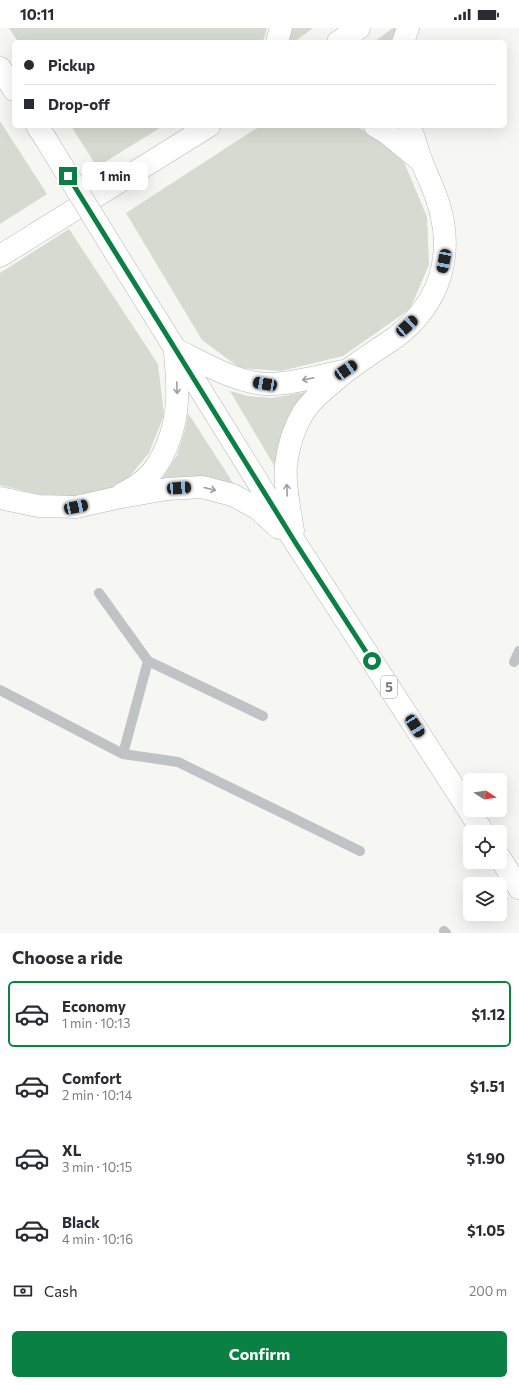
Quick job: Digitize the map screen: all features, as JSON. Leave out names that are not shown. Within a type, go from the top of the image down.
[{"type":"main road","points":[[278,40],[281,28]]},
{"type":"main road","points":[[341,40],[359,28]]},
{"type":"main road","points":[[404,40],[408,28]]},
{"type":"main road","points":[[0,68],[12,87]]},
{"type":"main road","points":[[0,256],[206,128]]},
{"type":"main road","points":[[378,128],[387,133],[422,162]]},
{"type":"main road","points":[[295,542],[287,494],[286,465],[293,434],[303,413],[315,398],[346,370],[397,336],[418,316],[433,295],[440,279],[444,261],[444,230],[438,198],[422,162],[411,128]]},
{"type":"main road","name":"5","points":[[41,132],[295,542],[478,825]]},
{"type":"main road","points":[[116,498],[137,485],[152,472],[166,450],[174,422],[177,400],[175,349],[211,367],[244,380],[265,384],[284,383],[346,370]]},
{"type":"main road","points":[[0,498],[38,506],[76,507],[167,489],[202,487],[233,495],[258,509],[295,542]]},
{"type":"main road","points":[[507,869],[519,888]]},
{"type":"lane","points":[[99,593],[148,661],[263,716]]},
{"type":"lane","points":[[514,662],[519,651]]},
{"type":"lane","points":[[123,754],[148,661]]},
{"type":"lane","points":[[0,690],[123,754],[178,762],[360,851]]},
{"type":"shaded area","points":[[9,28],[267,28],[264,40],[17,40]]},
{"type":"shaded area","points":[[292,28],[313,28],[297,40],[289,40]]},
{"type":"shaded area","points":[[393,28],[400,28],[397,40],[377,40]]},
{"type":"shaded area","points":[[0,121],[47,194],[0,224]]},
{"type":"shaded area","points":[[72,128],[160,128],[97,167]]},
{"type":"shaded area","points":[[257,128],[360,128],[402,157],[427,217],[429,265],[410,309],[343,356],[281,371],[240,368],[202,340],[126,213]]},
{"type":"shaded area","points":[[69,229],[158,364],[164,415],[149,453],[125,482],[93,496],[49,497],[0,485],[0,273]]},
{"type":"shaded area","points":[[230,391],[248,396],[272,398],[305,392],[296,405],[275,467]]},
{"type":"shaded area","points":[[188,413],[237,489],[159,484],[177,455],[185,430]]},
{"type":"route","points":[[68,176],[295,542],[372,661]]}]
